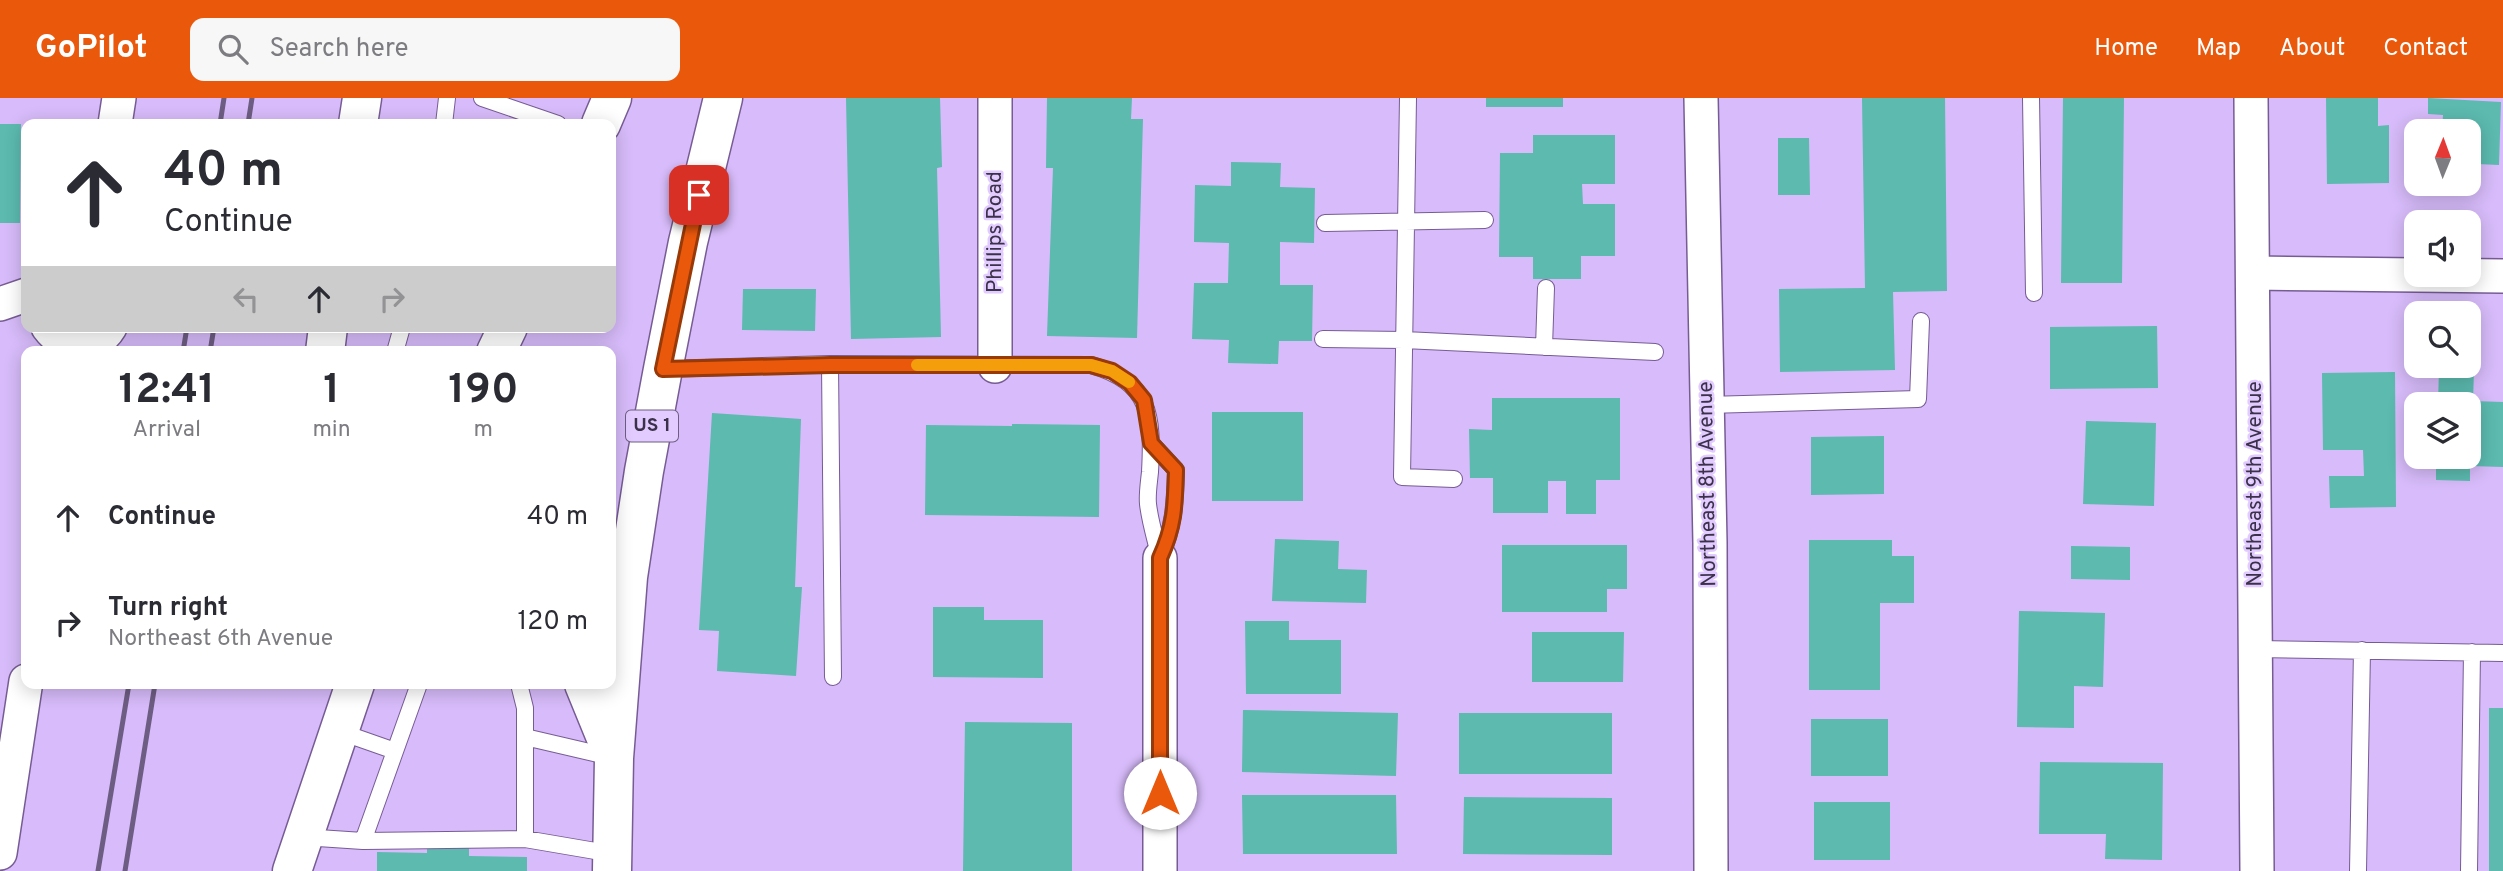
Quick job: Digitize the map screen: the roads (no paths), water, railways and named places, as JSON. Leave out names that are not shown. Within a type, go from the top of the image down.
[{"type":"main road","points":[[359,119],[362,98]]},
{"type":"main road","points":[[603,119],[612,98]]},
{"type":"main road","name":"US 1","points":[[612,863],[614,758],[628,577],[644,471],[688,242],[723,98]]},
{"type":"main road","points":[[616,508],[644,471]]},
{"type":"main road","points":[[586,689],[614,758]]},
{"type":"main road","points":[[297,854],[346,700]]},
{"type":"street","points":[[116,119],[119,98]]},
{"type":"street","name":"Phillips Road","points":[[995,98],[995,366]]},
{"type":"street","name":"Northeast 8th Avenue","points":[[1701,98],[1707,405],[1710,871]]},
{"type":"street","name":"Northeast 9th Avenue","points":[[2251,98],[2257,871]]},
{"type":"street","points":[[2254,273],[2503,276]]},
{"type":"street","points":[[0,304],[21,297]]},
{"type":"street","points":[[0,309],[21,314]]},
{"type":"street","points":[[54,339],[78,345],[102,339]]},
{"type":"street","points":[[1160,558],[1160,871]]},
{"type":"street","points":[[0,852],[3,816],[25,689]]},
{"type":"lane","points":[[445,119],[447,98]]},
{"type":"lane","points":[[482,98],[543,119]]},
{"type":"lane","points":[[1408,98],[1402,477],[1454,479]]},
{"type":"lane","points":[[2031,98],[2034,293]]},
{"type":"lane","points":[[1325,223],[1485,220]]},
{"type":"lane","points":[[1544,347],[1546,288]]},
{"type":"lane","points":[[1707,405],[1918,399],[1921,321]]},
{"type":"lane","points":[[1323,339],[1404,340],[1655,352]]},
{"type":"lane","points":[[663,369],[830,365],[1091,365],[1112,371],[1130,383],[1144,400],[1151,443],[1148,503],[1160,558]]},
{"type":"lane","points":[[830,365],[833,677]]},
{"type":"lane","points":[[1151,443],[1176,470],[1174,516],[1160,558]]},
{"type":"lane","points":[[2256,649],[2503,653]]},
{"type":"lane","points":[[2358,871],[2362,650]]},
{"type":"lane","points":[[2469,871],[2472,652]]},
{"type":"lane","points":[[363,841],[417,689]]},
{"type":"lane","points":[[521,689],[525,737],[525,839]]},
{"type":"lane","points":[[346,700],[396,751]]},
{"type":"lane","points":[[525,737],[614,758]]},
{"type":"lane","points":[[297,854],[363,841],[525,839],[612,863]]},
{"type":"railway","points":[[221,119],[224,98]]},
{"type":"railway","points":[[249,119],[252,98]]},
{"type":"railway","points":[[184,346],[186,333]]},
{"type":"railway","points":[[211,346],[213,333]]},
{"type":"railway","points":[[98,871],[128,689]]},
{"type":"railway","points":[[125,871],[154,689]]}]
